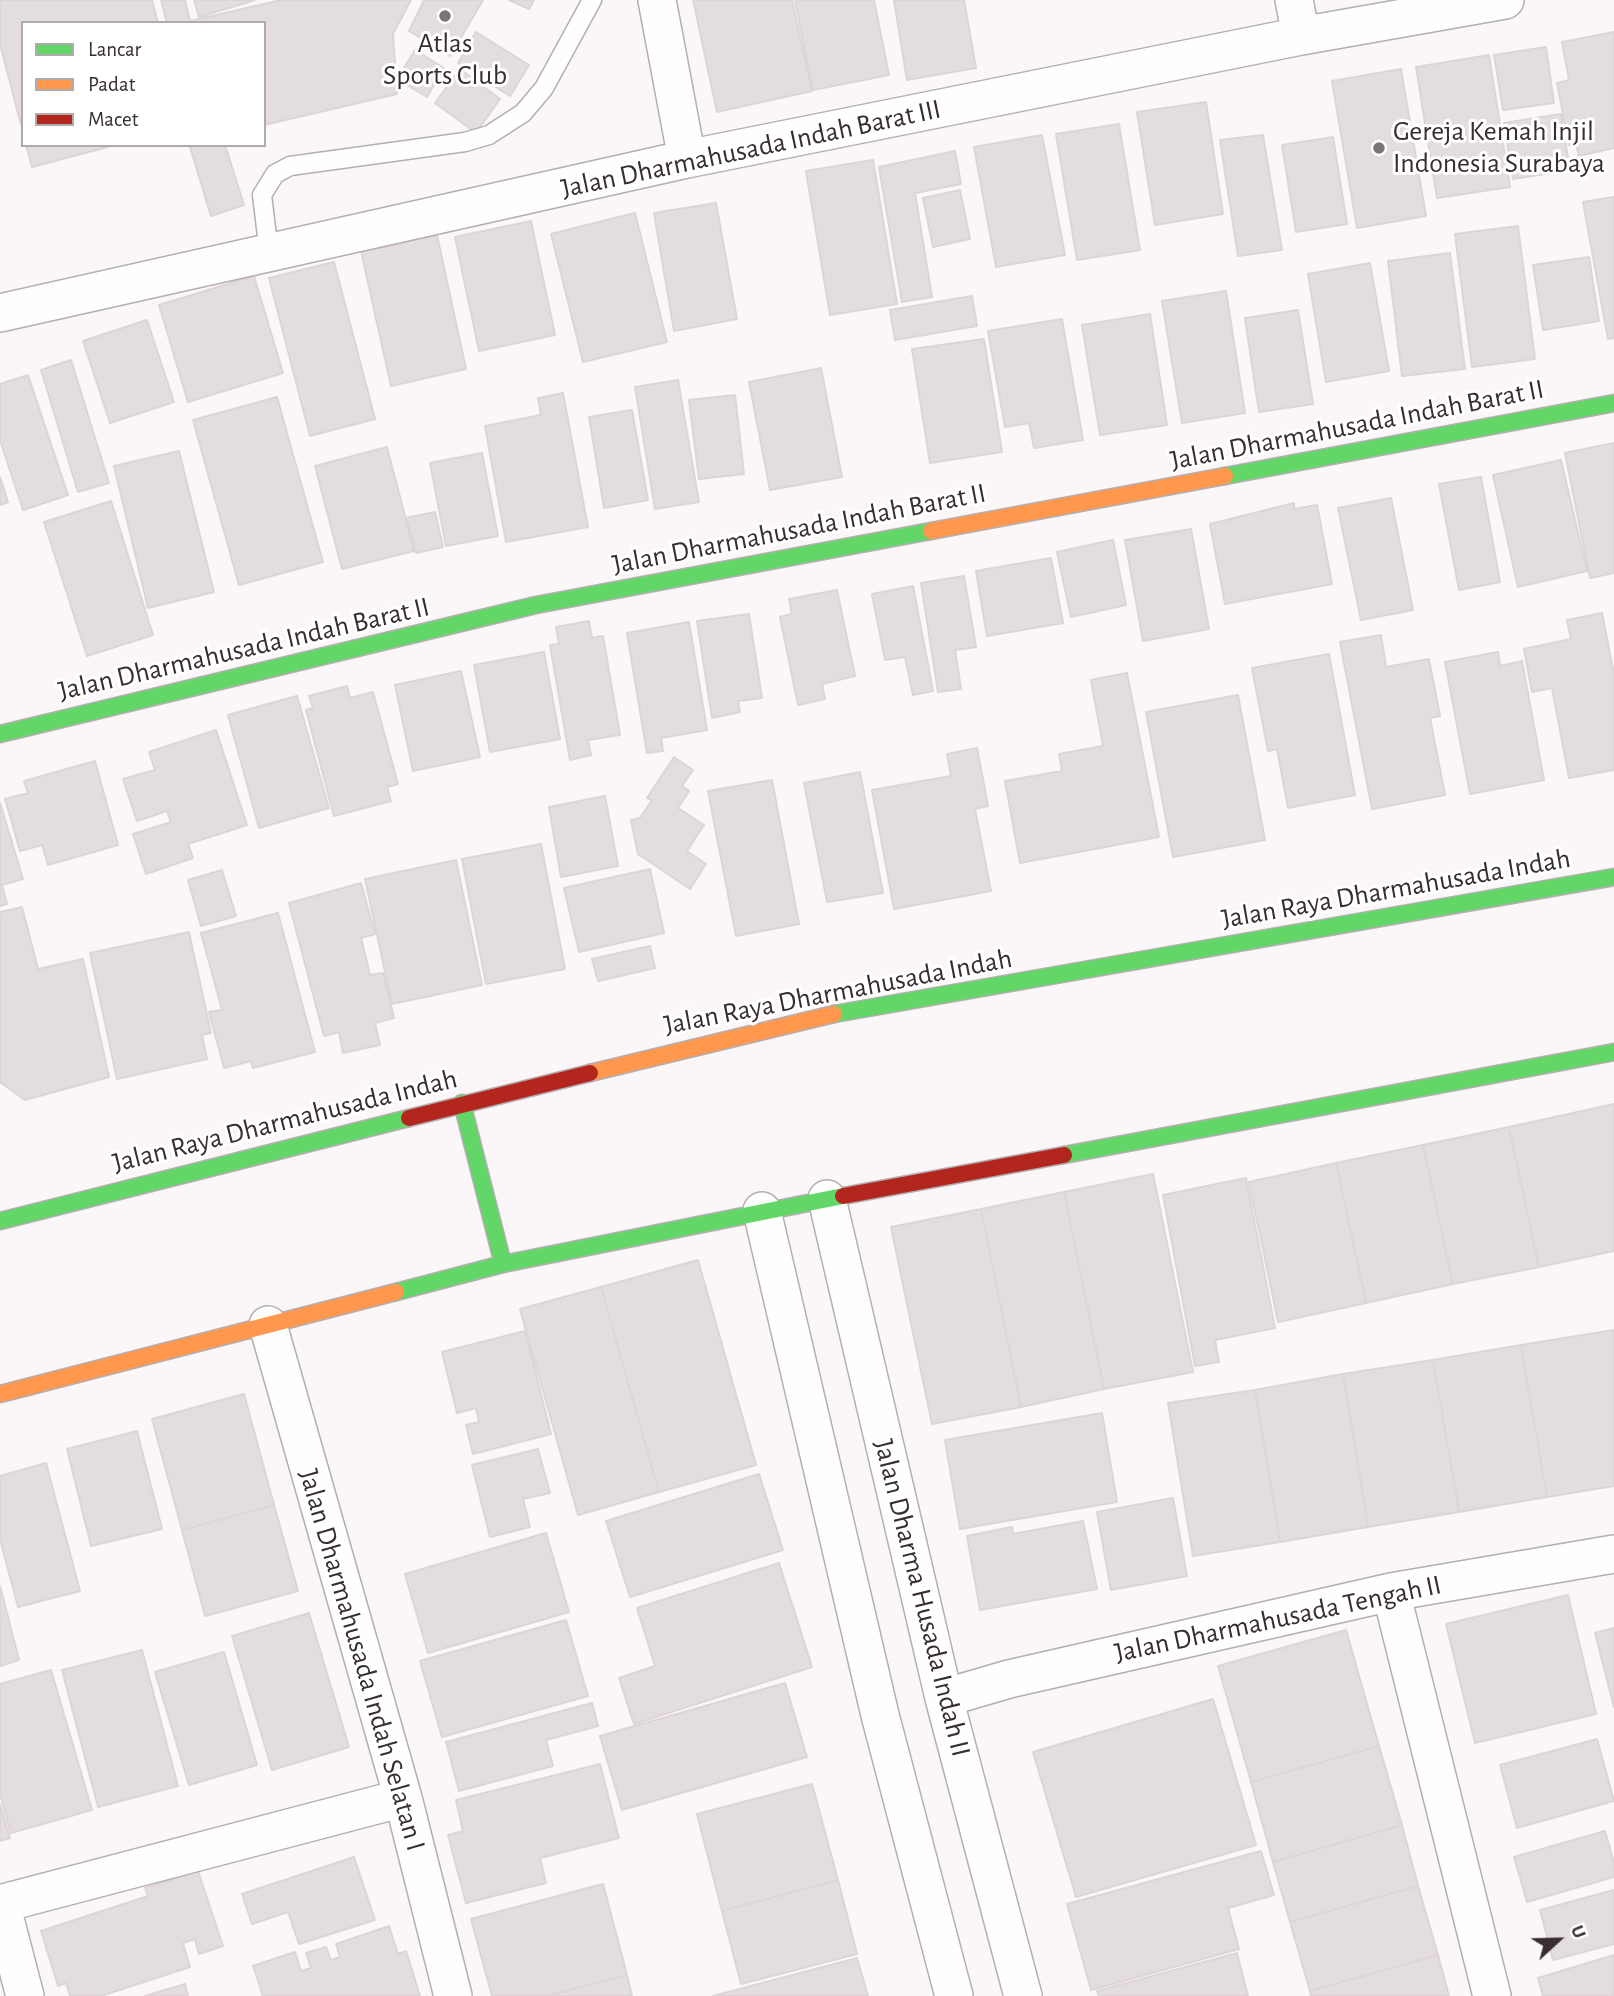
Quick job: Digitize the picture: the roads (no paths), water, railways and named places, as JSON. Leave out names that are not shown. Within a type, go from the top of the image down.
[{"type":"main road","name":"Jalan Dharmahusada Indah Barat II","points":[[0,734],[536,606],[1614,403]]},
{"type":"main road","name":"Jalan Raya Dharmahusada Indah","points":[[0,1221],[462,1103],[802,1020],[1614,877]]},
{"type":"main road","points":[[0,1394],[503,1264],[762,1211],[1614,1052]]},
{"type":"main road","points":[[462,1103],[503,1264]]},
{"type":"street","points":[[657,0],[687,159]]},
{"type":"street","points":[[1294,0],[1301,36]]},
{"type":"street","name":"Jalan Dharmahusada Indah Barat III","points":[[0,313],[687,159],[1301,36],[1505,0]]},
{"type":"street","name":"Jalan Dharma Husada Indah II","points":[[827,1199],[944,1698],[1023,1996]]},
{"type":"street","points":[[762,1211],[880,1715],[954,1996]]},
{"type":"street","name":"Jalan Dharmahusada Indah Selatan I","points":[[268,1325],[403,1798],[453,1996]]},
{"type":"street","name":"Jalan Dharmahusada Tengah II","points":[[944,1698],[1009,1679],[1391,1592],[1614,1554]]},
{"type":"street","points":[[1391,1592],[1492,1996]]},
{"type":"street","points":[[25,1996],[1,1904],[403,1798]]},
{"type":"lane","points":[[269,253],[262,195],[275,174],[290,166],[465,142],[489,135],[523,113],[544,88],[592,0]]},
{"type":"place","name":"Atlas Sports Club","points":[[445,16]]},
{"type":"place","name":"Gereja Kemah Injil Indonesia Surabaya","points":[[1379,148]]}]
